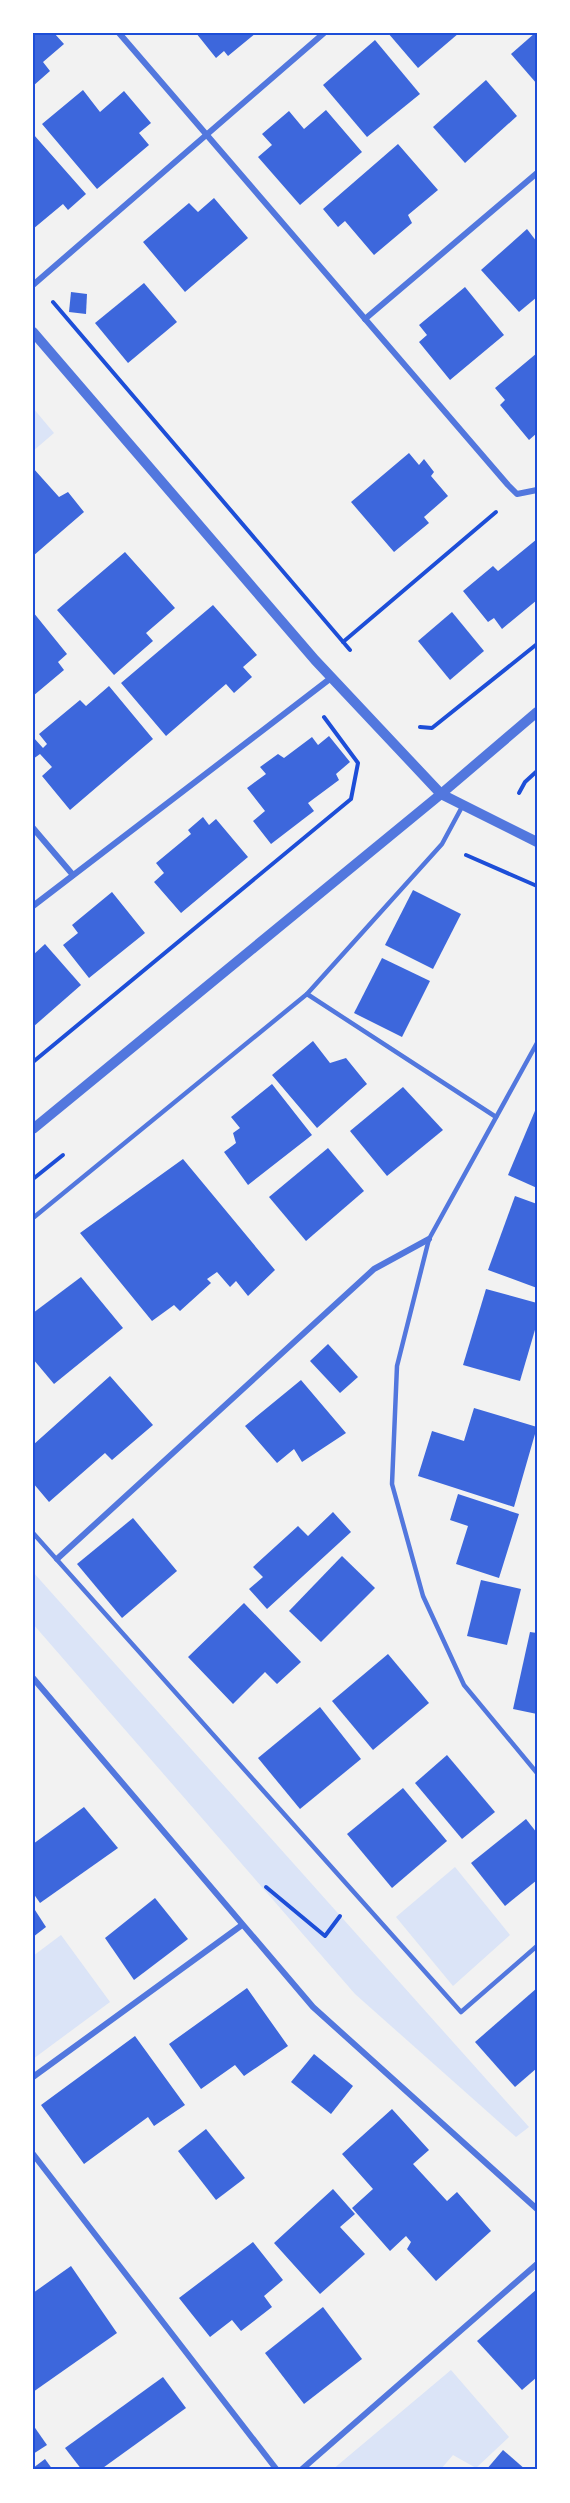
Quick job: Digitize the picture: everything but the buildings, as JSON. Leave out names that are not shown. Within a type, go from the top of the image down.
[{"type":"street","points":[[118,33],[517,494],[537,490]]},
{"type":"street","points":[[33,285],[324,33]]},
{"type":"street","points":[[365,319],[537,173]]},
{"type":"street","points":[[33,332],[331,678],[441,795],[537,842]]},
{"type":"street","points":[[33,906],[331,678]]},
{"type":"street","points":[[33,1129],[441,795],[537,712]]},
{"type":"street","points":[[33,828],[74,875]]},
{"type":"street","points":[[57,1559],[374,1269],[429,1239]]},
{"type":"street","points":[[33,1678],[312,2007],[537,2209]]},
{"type":"street","points":[[33,2077],[242,1925]]},
{"type":"street","points":[[33,2154],[276,2470]]},
{"type":"street","points":[[301,2470],[537,2264]]},
{"type":"lane","points":[[33,1218],[307,994],[442,844],[463,805]]},
{"type":"lane","points":[[307,994],[496,1117]]},
{"type":"lane","points":[[537,1043],[429,1239],[397,1366],[392,1484],[423,1596],[464,1685],[537,1773]]},
{"type":"lane","points":[[33,1533],[461,2012],[537,1946]]},
{"type":"path","points":[[48,296],[357,659]]},
{"type":"path","points":[[343,642],[517,494]]},
{"type":"path","points":[[410,726],[432,728],[537,644]]},
{"type":"path","points":[[33,1062],[351,799],[358,763],[318,709]]},
{"type":"path","points":[[519,793],[525,782],[537,771]]},
{"type":"path","points":[[442,844],[537,886]]},
{"type":"path","points":[[266,1887],[325,1936],[356,1895]]},
{"type":"shaded area","points":[[33,408],[54,433],[33,451]]},
{"type":"shaded area","points":[[33,1572],[529,2127],[516,2137],[355,1994],[33,1624]]},
{"type":"shaded area","points":[[455,1867],[510,1935],[453,1986],[396,1917]]},
{"type":"shaded area","points":[[61,1935],[110,2002],[33,2059],[33,1956]]},
{"type":"shaded area","points":[[451,2370],[509,2437],[476,2468],[453,2455],[440,2470],[332,2470]]}]
